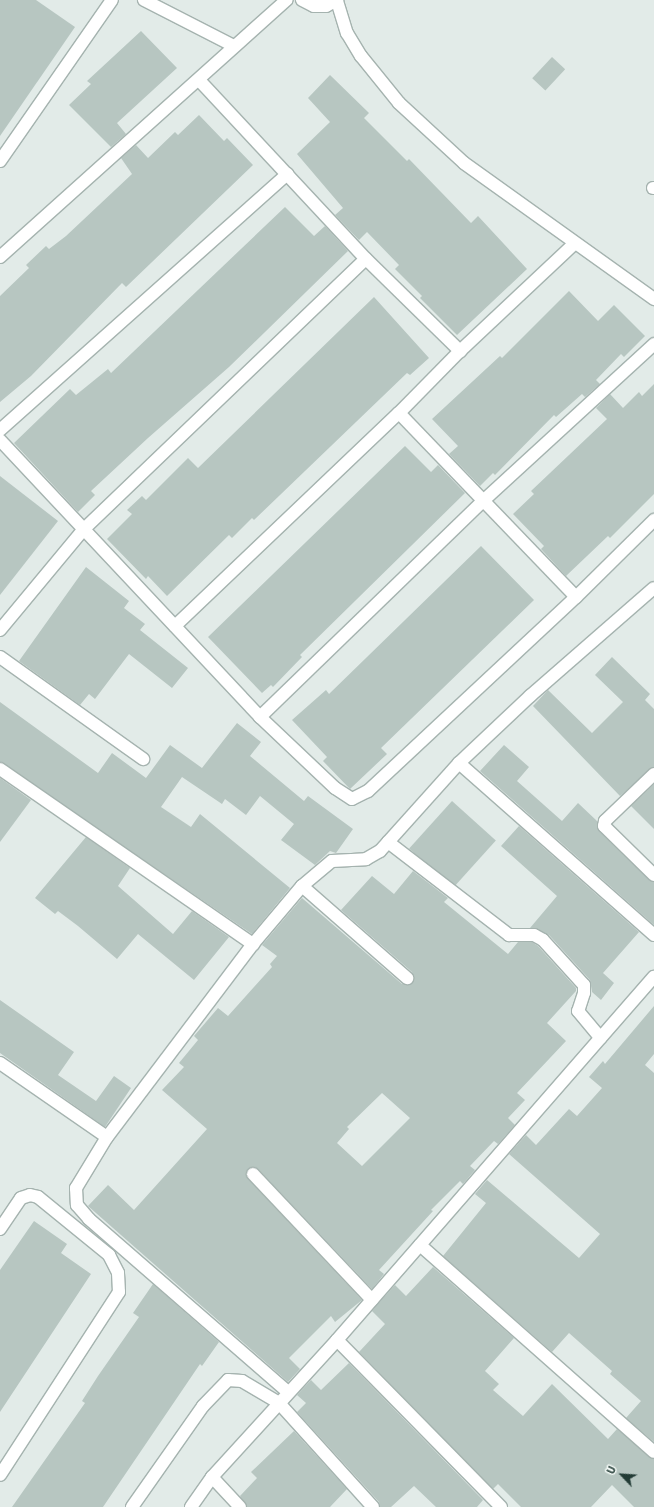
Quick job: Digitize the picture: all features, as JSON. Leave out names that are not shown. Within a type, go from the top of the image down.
[{"type":"street","points":[[0,161],[112,0]]},
{"type":"street","points":[[144,0],[234,46]]},
{"type":"street","points":[[0,257],[199,80],[234,46],[286,0]]},
{"type":"street","points":[[302,0],[314,6],[326,6],[337,0],[347,33],[361,56],[399,104],[464,163],[574,244],[654,299]]},
{"type":"street","points":[[199,80],[366,259],[460,351]]},
{"type":"street","points":[[0,430],[287,174]]},
{"type":"street","points":[[175,626],[399,413],[460,351],[574,244]]},
{"type":"street","points":[[0,630],[84,529],[366,259]]},
{"type":"street","points":[[260,717],[484,500],[654,344]]},
{"type":"street","points":[[399,413],[576,597]]},
{"type":"street","points":[[0,440],[260,717],[335,788],[352,798],[368,791],[576,597],[654,520]]},
{"type":"street","points":[[288,1392],[89,1219],[77,1205],[76,1188],[107,1137],[253,944],[302,886],[332,861],[366,859],[380,851],[459,763],[530,696],[654,588]]},
{"type":"street","points":[[0,657],[143,759]]},
{"type":"street","points":[[459,763],[654,935]]},
{"type":"street","points":[[0,769],[253,944]]},
{"type":"street","points":[[654,774],[605,821],[604,826],[654,875]]},
{"type":"street","points":[[388,842],[509,935],[534,935],[543,940],[584,985],[584,993],[578,1010],[602,1038]]},
{"type":"street","points":[[302,886],[407,978]]},
{"type":"street","points":[[191,1507],[212,1477],[337,1340],[654,977]]},
{"type":"street","points":[[0,1064],[107,1137]]},
{"type":"street","points":[[254,1174],[372,1300]]},
{"type":"street","points":[[0,1229],[21,1198],[30,1195],[38,1197],[108,1255],[118,1272],[119,1292],[1,1470]]},
{"type":"street","points":[[420,1245],[654,1452]]},
{"type":"street","points":[[337,1340],[501,1507]]},
{"type":"street","points":[[132,1507],[203,1406],[228,1380],[242,1381],[279,1403],[373,1507]]},
{"type":"street","points":[[212,1477],[240,1507]]},
{"type":"building","points":[[0,0],[36,0],[75,27],[0,136]]},
{"type":"building","points":[[141,31],[177,68],[117,123],[126,134],[111,147],[69,105],[91,84],[87,81]]},
{"type":"building","points":[[552,57],[565,69],[545,90],[532,78]]},
{"type":"building","points":[[330,75],[369,113],[364,118],[407,161],[409,159],[471,223],[478,216],[527,269],[457,335],[420,298],[422,296],[395,269],[399,265],[367,232],[359,240],[335,215],[343,208],[297,154],[330,122],[308,98]]},
{"type":"building","points":[[199,115],[224,141],[227,138],[253,165],[126,287],[122,283],[31,376],[0,402],[0,296],[29,268],[26,265],[46,246],[49,249],[66,236],[132,174],[121,158],[136,145],[148,158],[175,132],[178,135]]},
{"type":"building","points":[[285,207],[314,236],[325,226],[348,251],[229,367],[148,438],[91,491],[95,495],[78,512],[14,443],[70,389],[76,395],[108,369],[111,373]]},
{"type":"building","points":[[569,291],[598,321],[614,305],[645,336],[624,357],[621,354],[596,380],[600,384],[585,397],[582,394],[556,417],[554,415],[495,475],[493,473],[480,486],[449,454],[458,446],[432,419],[500,356],[502,358]]},
{"type":"building","points":[[374,297],[429,358],[410,375],[407,373],[254,520],[252,518],[232,538],[229,535],[167,596],[148,576],[146,579],[107,539],[132,514],[127,510],[142,496],[146,500],[188,458],[198,468]]},
{"type":"building","points":[[654,384],[654,494],[610,538],[608,536],[566,576],[541,549],[544,546],[513,514],[534,494],[531,491],[607,419],[596,408],[610,394],[623,408],[639,392],[642,396]]},
{"type":"building","points":[[405,446],[431,472],[438,465],[465,493],[300,655],[302,657],[273,687],[271,685],[262,693],[208,637]]},
{"type":"building","points":[[0,476],[58,521],[0,595]]},
{"type":"building","points":[[481,546],[534,600],[381,748],[387,754],[350,789],[323,761],[327,757],[292,720],[326,690],[329,694]]},
{"type":"building","points":[[86,567],[129,601],[124,608],[145,624],[140,630],[188,668],[172,688],[129,654],[95,699],[89,694],[80,705],[19,661]]},
{"type":"building","points":[[612,657],[650,694],[645,700],[654,709],[654,767],[620,796],[533,706],[548,690],[592,733],[623,702],[595,675]]},
{"type":"building","points":[[0,702],[98,773],[112,753],[146,778],[170,745],[202,768],[237,723],[261,742],[250,756],[304,801],[308,796],[353,829],[336,853],[330,851],[315,865],[281,840],[294,824],[260,796],[246,815],[225,799],[222,804],[182,777],[161,807],[191,827],[200,814],[290,888],[252,934],[0,762]]},
{"type":"building","points":[[504,745],[529,767],[517,781],[562,821],[578,803],[597,821],[599,831],[649,880],[654,882],[654,925],[480,771]]},
{"type":"building","points":[[0,778],[31,800],[0,842]]},
{"type":"building","points":[[654,784],[654,829],[631,806]]},
{"type":"building","points":[[452,801],[496,840],[453,888],[409,849]]},
{"type":"building","points":[[519,826],[639,932],[603,973],[614,983],[601,1000],[592,992],[590,980],[549,935],[530,928],[557,896],[501,846]]},
{"type":"building","points":[[86,837],[130,868],[118,886],[173,934],[192,911],[229,937],[194,980],[138,934],[117,959],[58,911],[55,914],[35,898]]},
{"type":"building","points":[[413,871],[448,898],[444,902],[508,954],[518,942],[532,942],[538,946],[576,988],[576,991],[547,1023],[566,1041],[517,1093],[525,1100],[508,1118],[515,1125],[498,1144],[494,1141],[470,1166],[475,1170],[463,1184],[460,1181],[431,1210],[433,1211],[379,1270],[384,1274],[372,1289],[258,1169],[252,1167],[248,1169],[248,1179],[362,1300],[335,1322],[331,1316],[289,1358],[300,1369],[288,1382],[88,1206],[108,1185],[134,1210],[207,1129],[162,1090],[184,1067],[179,1063],[198,1040],[194,1036],[218,1008],[228,1016],[272,967],[270,964],[277,956],[262,945],[302,898],[402,984],[412,983],[414,979],[412,972],[341,910],[372,876],[394,894]],"holes":[[[382,1093],[410,1118],[362,1166],[337,1143],[349,1129],[347,1127]]]},
{"type":"building","points":[[0,1000],[74,1052],[58,1075],[96,1101],[114,1076],[131,1088],[105,1127],[0,1053]]},
{"type":"building","points":[[654,1006],[654,1054],[645,1065],[654,1073],[654,1442],[626,1418],[641,1401],[610,1374],[612,1371],[569,1333],[552,1352],[443,1256],[486,1203],[475,1194],[487,1180],[579,1258],[600,1234],[509,1154],[526,1135],[536,1145],[569,1109],[577,1116],[602,1088],[589,1077],[603,1061],[605,1064]]},
{"type":"building","points":[[34,1221],[67,1244],[61,1253],[91,1274],[0,1412],[0,1270]]},
{"type":"building","points":[[433,1267],[514,1338],[485,1371],[499,1384],[493,1390],[523,1416],[552,1384],[608,1439],[617,1429],[654,1459],[654,1507],[634,1507],[612,1485],[591,1507],[521,1507],[498,1484],[493,1489],[359,1352],[385,1324],[372,1311],[377,1305],[395,1285],[406,1296]]},
{"type":"building","points":[[153,1284],[219,1342],[202,1366],[200,1364],[103,1507],[12,1507],[85,1403],[82,1401],[139,1317],[133,1313]]},
{"type":"building","points":[[349,1363],[483,1500],[477,1507],[436,1507],[414,1486],[391,1507],[380,1507],[379,1502],[297,1412],[306,1403],[297,1395],[311,1380],[321,1390]]},
{"type":"building","points":[[294,1431],[347,1489],[330,1507],[247,1507],[240,1496],[257,1478],[251,1472]]}]
